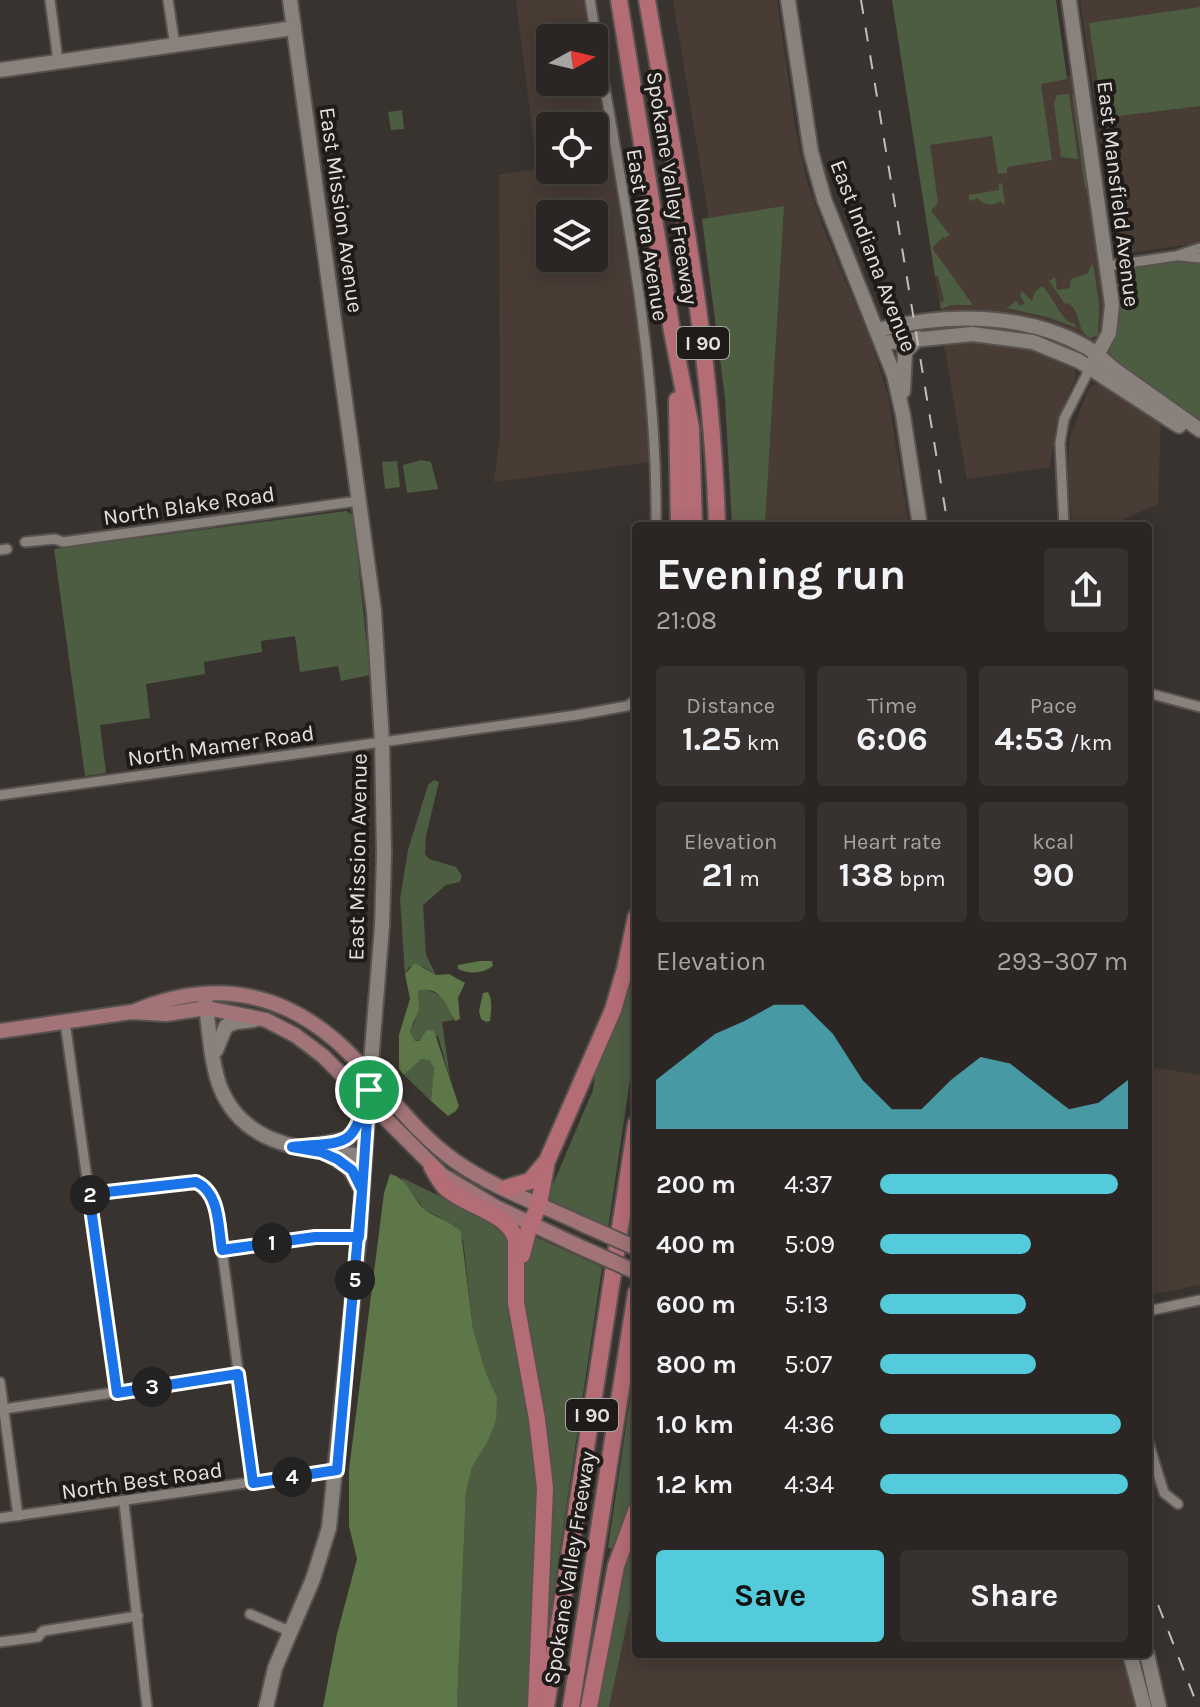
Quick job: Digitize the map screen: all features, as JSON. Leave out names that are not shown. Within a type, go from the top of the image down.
[{"type":"highway","name":"Spokane Valley Freeway","points":[[619,0],[672,331],[691,428],[694,522]]},
{"type":"highway","name":"Spokane Valley Freeway","points":[[647,0],[703,342],[717,522]]},
{"type":"highway","points":[[672,331],[678,414],[679,522]]},
{"type":"highway","points":[[516,1284],[531,1223],[539,1204],[547,1161],[613,1010],[632,936]]},
{"type":"highway","name":"Spokane Valley Freeway","points":[[546,1707],[632,1150]]},
{"type":"highway","points":[[506,1188],[530,1181],[547,1161]]},
{"type":"highway","points":[[432,1167],[444,1186],[459,1198],[504,1220],[513,1231],[517,1248],[520,1329],[537,1419],[545,1488],[536,1707]]},
{"type":"highway","name":"Spokane Valley Freeway","points":[[571,1707],[632,1318]]},
{"type":"highway","points":[[589,1707],[616,1566],[632,1522]]},
{"type":"main road","points":[[0,1031],[131,1012],[166,1014],[206,1000],[247,996],[267,1001],[287,1008],[336,1040],[389,1099],[446,1154],[471,1171],[632,1246]]},
{"type":"main road","points":[[206,1000],[266,1020],[295,1035],[323,1056],[432,1167],[496,1207],[632,1270]]},
{"type":"street","points":[[50,0],[58,61]]},
{"type":"street","points":[[168,0],[175,46]]},
{"type":"street","name":"East Mission Avenue","points":[[290,0],[374,611],[382,742],[382,926],[369,1090],[362,1131]]},
{"type":"street","name":"East Nora Avenue","points":[[590,0],[646,347],[654,441],[656,522]]},
{"type":"street","name":"East Indiana Avenue","points":[[788,0],[804,115],[819,182],[881,336],[903,415],[919,522]]},
{"type":"street","name":"East Mansfield Avenue","points":[[1064,522],[1060,443],[1064,419],[1109,333],[1112,319],[1069,0]]},
{"type":"street","points":[[0,70],[294,28]]},
{"type":"street","points":[[1107,266],[1176,256],[1200,248]]},
{"type":"street","points":[[1176,256],[1200,258]]},
{"type":"street","points":[[881,336],[938,319],[987,319],[1044,330],[1087,347],[1094,362],[1200,439]]},
{"type":"street","points":[[881,336],[918,338],[972,334],[1018,338],[1047,346],[1094,362],[1200,430]]},
{"type":"street","points":[[903,415],[905,352],[918,338]]},
{"type":"street","name":"North Blake Road","points":[[25,542],[55,539],[63,542],[358,501]]},
{"type":"street","points":[[1152,694],[1200,707]]},
{"type":"street","name":"North Mamer Road","points":[[0,795],[577,715],[632,703]]},
{"type":"street","points":[[206,1000],[220,1086],[245,1123],[267,1138],[292,1147],[364,1156]]},
{"type":"street","points":[[214,1058],[218,1040],[226,1026],[236,1022],[266,1020]]},
{"type":"street","points":[[65,1022],[117,1393]]},
{"type":"street","points":[[266,1707],[275,1668],[313,1579],[329,1528],[359,1237],[364,1156],[362,1131],[340,1142],[292,1147]]},
{"type":"street","points":[[321,1152],[347,1165],[357,1177],[362,1190]]},
{"type":"street","points":[[89,1194],[187,1181],[203,1186],[212,1195],[253,1483]]},
{"type":"street","points":[[222,1250],[315,1237],[359,1237]]},
{"type":"street","points":[[1152,1310],[1200,1300]]},
{"type":"street","points":[[4,1409],[238,1374]]},
{"type":"street","points":[[0,1382],[18,1516]]},
{"type":"street","points":[[1152,1454],[1164,1493],[1178,1504]]},
{"type":"street","name":"North Best Road","points":[[0,1518],[124,1503],[337,1470]]},
{"type":"street","points":[[124,1503],[147,1707]]},
{"type":"street","points":[[250,1614],[289,1631]]},
{"type":"street","points":[[0,1642],[38,1637],[43,1631],[138,1616]]},
{"type":"street","points":[[1131,1658],[1144,1707]]},
{"type":"street","points":[[1148,1658],[1159,1707]]},
{"type":"shaded area","points":[[516,0],[585,0],[589,24],[536,24],[536,96],[601,96],[603,112],[536,112],[536,161]]},
{"type":"shaded area","points":[[673,0],[777,0],[795,126],[806,178],[824,230],[870,339],[888,396],[908,522],[765,522],[784,207],[709,218]]},
{"type":"shaded area","points":[[1080,0],[1200,0],[1200,243],[1125,253],[1116,249]]},
{"type":"shaded area","points":[[1073,75],[1104,299],[1100,336],[1094,343],[1086,342],[1068,330],[1012,315],[941,313],[916,154],[930,145],[992,135],[1022,81]]},
{"type":"shaded area","points":[[608,142],[640,342],[650,462],[494,482],[500,436],[499,175],[536,169],[536,184],[608,184]]},
{"type":"shaded area","points":[[943,339],[978,339],[1029,348],[1074,366],[1076,377],[1056,423],[1050,467],[967,479]]},
{"type":"shaded area","points":[[1102,383],[1161,417],[1158,504],[1118,522],[1072,522],[1068,474],[1070,437],[1090,386]]},
{"type":"shaded area","points":[[1152,1068],[1200,1075],[1200,1285],[1152,1294]]},
{"type":"shaded area","points":[[632,1601],[632,1658],[1124,1658],[1137,1707],[609,1707]]},
{"type":"green space","points":[[892,0],[1056,0],[1067,79],[1041,84],[1052,160],[1007,167],[1007,173],[998,174],[992,136],[930,145],[938,203],[931,211],[950,235],[943,237],[932,248],[973,305],[951,305],[941,309],[940,303],[944,301],[938,276],[935,276]]},
{"type":"green space","points":[[1200,7],[1200,106],[1103,118],[1089,23]]},
{"type":"green space","points":[[1069,94],[1078,159],[1061,157],[1054,103],[1057,95]]},
{"type":"green space","points":[[1072,94],[1076,99],[1088,185],[1085,188]]},
{"type":"green space","points":[[402,110],[404,129],[391,130],[388,112]]},
{"type":"green space","points":[[1002,183],[1005,206],[1001,201],[988,204],[977,198],[973,201],[969,199],[969,195],[999,190]]},
{"type":"green space","points":[[784,206],[765,522],[732,522],[725,398],[702,219]]},
{"type":"green space","points":[[1176,256],[1200,258],[1200,430],[1098,356],[1104,345],[1107,266]]},
{"type":"green space","points":[[1093,263],[1099,305],[1098,335],[1090,338],[1082,331],[1073,307],[1065,304],[1049,281],[1055,277],[1057,290],[1070,288],[1071,279],[1087,274]]},
{"type":"green space","points":[[1042,286],[1063,316],[1077,328],[1048,317],[1007,308],[1016,301],[1020,306],[1025,303],[1020,296],[1022,291],[1032,301],[1035,292]]},
{"type":"green space","points":[[421,460],[431,462],[438,489],[407,493],[403,465]]},
{"type":"green space","points":[[397,461],[400,487],[385,489],[382,462]]},
{"type":"green space","points":[[346,511],[353,515],[370,675],[341,681],[338,666],[300,672],[295,636],[261,641],[262,652],[204,662],[205,674],[146,684],[150,718],[100,725],[106,773],[85,776],[54,549]]},
{"type":"green space","points":[[434,780],[439,782],[426,836],[425,854],[429,859],[456,867],[462,876],[460,882],[446,885],[423,905],[426,955],[436,975],[424,967],[409,967],[405,974],[400,899],[408,850],[428,785]]},
{"type":"green space","points":[[492,961],[493,966],[476,972],[458,969],[458,965]]},
{"type":"green space","points":[[415,963],[436,975],[449,974],[465,983],[458,998],[460,1019],[455,1021],[438,994],[418,991],[419,1009],[410,1031],[415,1041],[419,1041],[427,1030],[434,1031],[459,1106],[448,1116],[431,1101],[434,1068],[429,1060],[421,1059],[404,1075],[399,1069],[399,1035],[410,999],[405,974]]},
{"type":"green space","points":[[632,966],[632,1066],[608,1229],[546,1201],[593,1090],[595,1073],[623,1001]]},
{"type":"green space","points":[[424,989],[444,1000],[452,1014],[453,1020],[442,1022],[450,1078],[438,1036],[415,1041],[410,1031],[415,1022],[418,991]]},
{"type":"green space","points":[[488,992],[491,1010],[490,1021],[486,1022],[481,1019],[479,1011],[483,993]]},
{"type":"green space","points":[[421,1059],[429,1060],[434,1068],[431,1101],[404,1075]]},
{"type":"green space","points":[[390,1174],[405,1183],[426,1211],[461,1232],[473,1329],[497,1397],[496,1420],[487,1443],[472,1467],[466,1493],[457,1707],[323,1707],[337,1634],[357,1559],[349,1526],[349,1470],[384,1193]]},
{"type":"green space","points":[[400,1177],[498,1224],[509,1236],[512,1331],[538,1474],[530,1707],[457,1707],[466,1493],[472,1467],[487,1443],[497,1397],[473,1329],[463,1240],[455,1226],[424,1209]]},
{"type":"green space","points":[[529,1234],[602,1267],[545,1650],[550,1531],[525,1339],[524,1269]]},
{"type":"green space","points":[[632,1385],[632,1502],[614,1549],[608,1548]]},
{"type":"green space","points":[[632,1539],[632,1601],[609,1707],[595,1707],[621,1573]]},
{"type":"railway","points":[[861,0],[947,522]]},
{"type":"railway","points":[[1152,1589],[1198,1707]]},
{"type":"route","points":[[369,1090],[352,1136],[340,1142],[292,1147],[321,1152],[347,1165],[357,1177],[362,1190],[359,1237],[337,1470],[253,1483],[238,1374],[117,1393],[89,1194],[196,1182],[212,1195],[222,1250],[315,1237],[359,1237],[369,1090]]}]
